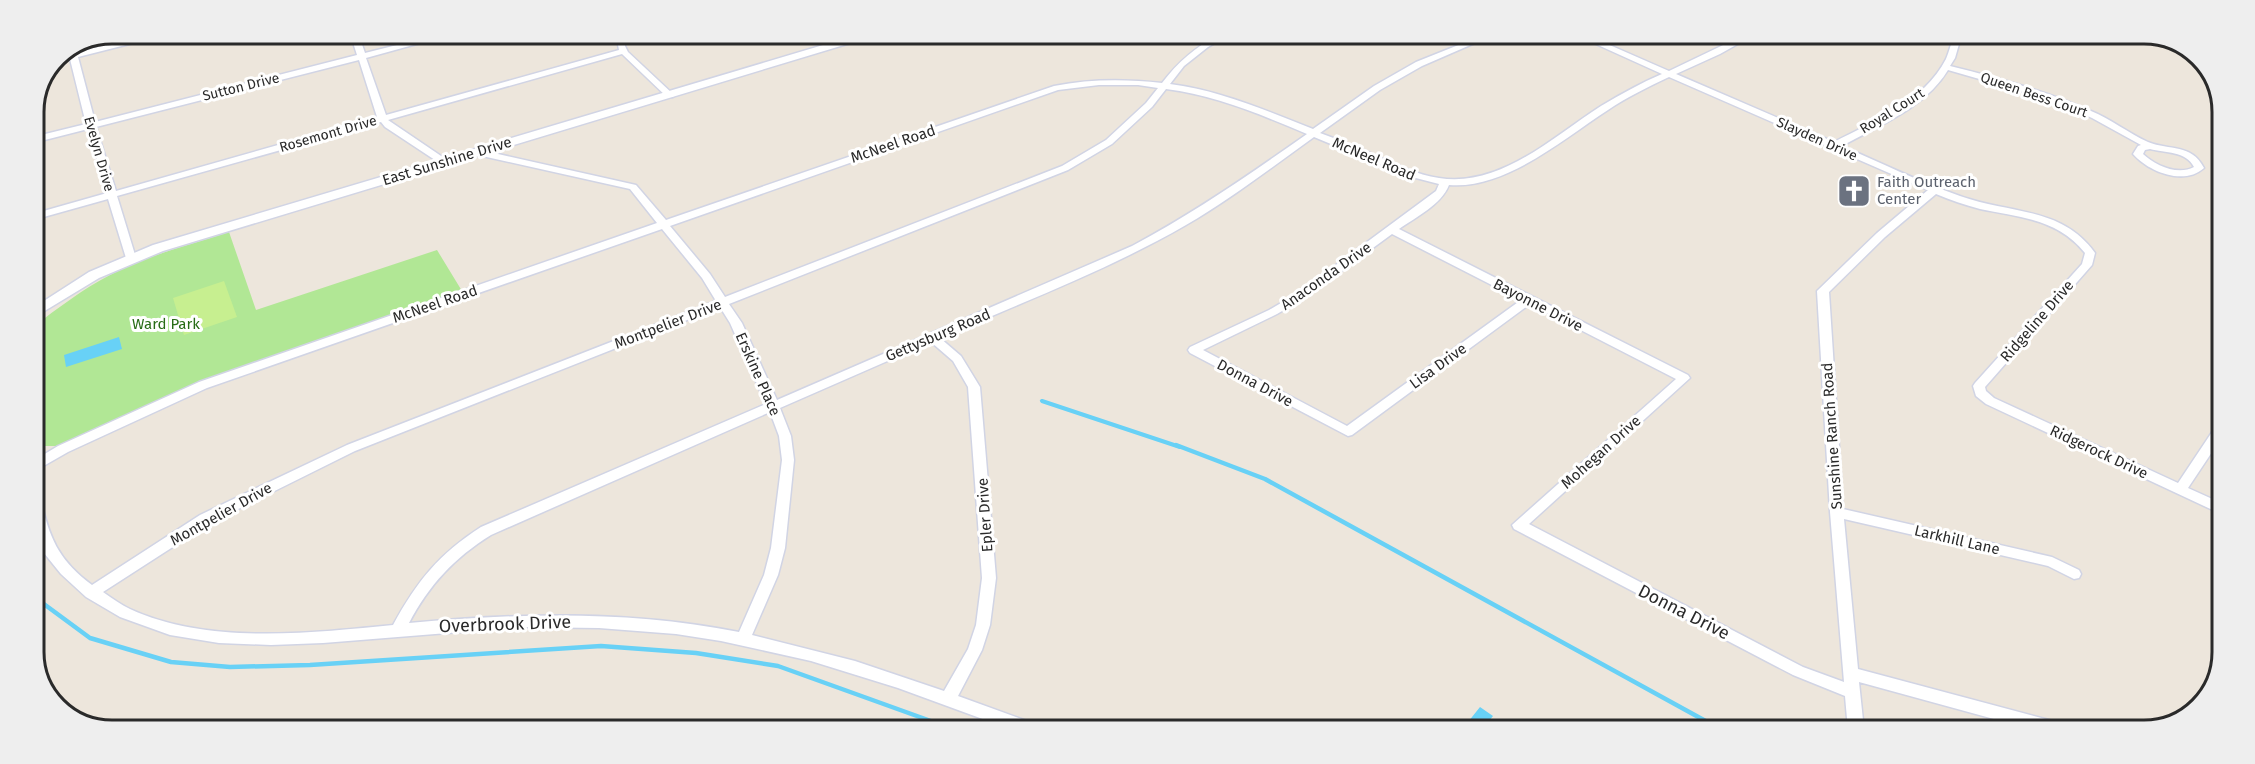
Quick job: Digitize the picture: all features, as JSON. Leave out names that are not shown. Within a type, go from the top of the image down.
[{"type":"street","points":[[84,50],[118,43]]},
{"type":"street","points":[[357,43],[382,118],[388,125],[444,162]]},
{"type":"street","name":"Sutton Drive","points":[[43,137],[413,43]]},
{"type":"street","points":[[621,43],[624,51],[670,95]]},
{"type":"street","name":"East Sunshine Drive","points":[[43,307],[75,286],[131,258],[164,246],[842,43]]},
{"type":"street","name":"Montpelier Drive","points":[[91,593],[205,519],[303,470],[381,436],[1065,168],[1109,142],[1136,119],[1164,84],[1193,54],[1212,43]]},
{"type":"street","name":"Gettysburg Road","points":[[398,630],[414,596],[428,576],[446,558],[486,531],[1136,248],[1184,222],[1401,74],[1471,43]]},
{"type":"street","name":"Slayden Drive","points":[[1598,43],[1934,190],[1979,205],[2044,219],[2070,232],[2086,247]]},
{"type":"street","name":"McNeel Road","points":[[44,461],[63,449],[203,385],[1045,92],[1105,81],[1164,84],[1221,98],[1312,133],[1410,175],[1445,182],[1483,180],[1504,172],[1621,98],[1734,43]]},
{"type":"street","name":"Royal Court","points":[[1834,146],[1917,98],[1933,84],[1946,67],[1955,43]]},
{"type":"street","name":"Rosemont Drive","points":[[43,214],[624,51]]},
{"type":"street","name":"Evelyn Drive","points":[[73,56],[111,195],[131,258]]},
{"type":"street","name":"Queen Bess Court","points":[[1946,67],[2058,100],[2089,113],[2150,146],[2169,148],[2187,154],[2197,162],[2199,168],[2187,173],[2155,166],[2138,154],[2140,148],[2150,146]]},
{"type":"street","name":"Erskine Place","points":[[476,152],[633,187],[706,276],[736,323],[785,436],[788,460],[778,548],[771,575],[742,639]]},
{"type":"street","name":"Anaconda Drive","points":[[1194,350],[1273,312],[1302,295],[1433,200],[1441,192],[1445,182]]},
{"type":"street","name":"Sunshine Ranch Road","points":[[1855,720],[1837,512],[1823,291],[1881,235],[1934,190]]},
{"type":"street","name":"Bayonne Drive","points":[[1392,230],[1684,378]]},
{"type":"street","name":"Ridgeline Drive","points":[[1980,393],[1979,387],[2087,264],[2090,253],[2086,247]]},
{"type":"street","name":"Lisa Drive","points":[[1348,432],[1528,300]]},
{"type":"street","name":"Epler Drive","points":[[933,337],[957,359],[974,387],[989,578],[983,625],[975,650],[948,699]]},
{"type":"street","name":"Donna Drive","points":[[1194,350],[1348,432]]},
{"type":"street","name":"Mohegan Drive","points":[[1519,525],[1684,378]]},
{"type":"street","name":"Ridgerock Drive","points":[[1980,393],[1990,401],[2212,505]]},
{"type":"street","points":[[2180,490],[2212,442]]},
{"type":"street","name":"Larkhill Lane","points":[[1837,512],[2052,562],[2074,574]]},
{"type":"street","name":"Donna Drive","points":[[1519,525],[1798,671],[1853,692]]},
{"type":"street","name":"Overbrook Drive","points":[[44,537],[50,551],[66,572],[91,593],[110,605],[148,621],[183,631],[225,637],[269,639],[535,620],[678,628],[742,639],[842,662],[1005,720]]},
{"type":"street","points":[[1852,674],[2023,720]]},
{"type":"green space","name":"Ward Park","points":[[229,232],[256,310],[437,250],[462,291],[215,377],[72,441],[58,446],[45,446],[43,319],[100,280],[169,251]]},
{"type":"green space","points":[[224,281],[237,317],[184,335],[173,298]]},
{"type":"water","points":[[119,337],[122,349],[66,367],[64,355]]},
{"type":"water","points":[[1480,707],[1493,716],[1490,720],[1470,720]]},
{"type":"waterway","points":[[1042,401],[1180,447]]},
{"type":"waterway","points":[[1176,445],[1265,479],[1704,720]]},
{"type":"waterway","points":[[44,604],[90,638],[171,662],[230,667],[310,665],[601,646],[696,653],[778,666],[928,720]]},
{"type":"place","name":"Faith Outreach Center","points":[[1854,191]]}]
